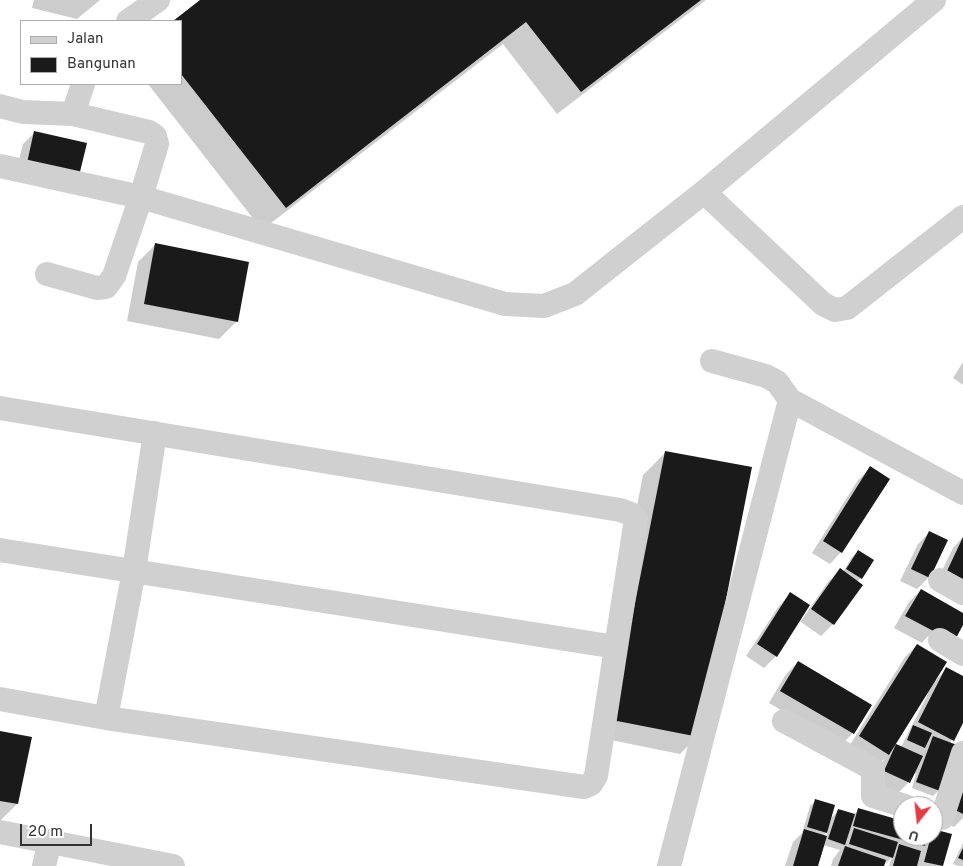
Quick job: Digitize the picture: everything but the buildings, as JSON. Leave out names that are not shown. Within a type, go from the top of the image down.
[{"type":"street","points":[[129,20],[158,0]]},
{"type":"street","points":[[0,166],[142,197],[505,304],[544,306],[576,294],[704,192],[934,0]]},
{"type":"street","points":[[73,114],[83,85]]},
{"type":"street","points":[[0,106],[23,112],[73,114],[149,132],[155,136],[157,144],[142,197],[114,276],[106,287],[97,288],[47,274]]},
{"type":"street","points":[[704,192],[823,304],[835,310],[847,308],[963,217]]},
{"type":"street","points":[[712,361],[777,382],[785,390],[790,400],[963,493]]},
{"type":"street","points":[[669,866],[790,400]]},
{"type":"street","points":[[0,408],[620,510],[636,519],[596,776],[591,784],[584,787],[106,718],[0,699]]},
{"type":"street","points":[[106,718],[134,571],[154,433]]},
{"type":"street","points":[[0,550],[616,648]]},
{"type":"street","points":[[940,580],[963,593]]},
{"type":"street","points":[[940,640],[963,654]]},
{"type":"street","points":[[784,721],[873,769],[873,796],[893,802]]},
{"type":"street","points":[[946,818],[963,753]]},
{"type":"street","points":[[0,832],[50,841],[133,862],[173,866]]},
{"type":"street","points":[[44,866],[50,841]]}]
